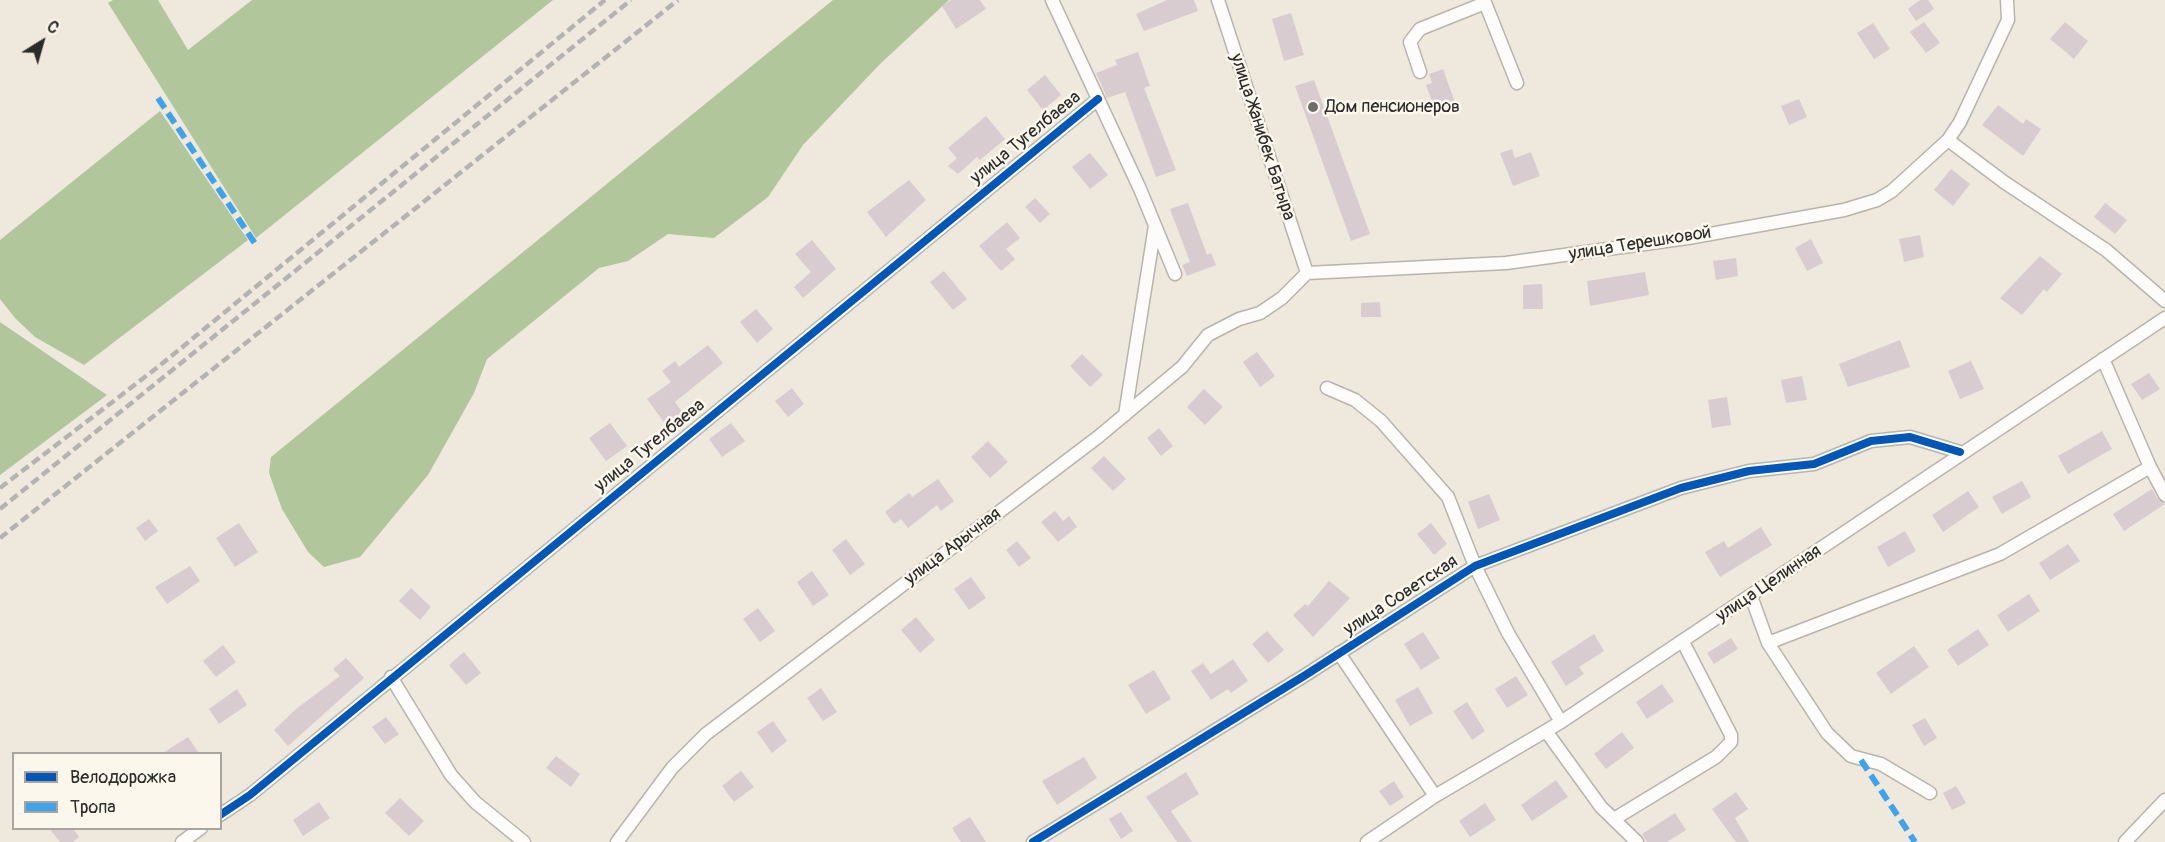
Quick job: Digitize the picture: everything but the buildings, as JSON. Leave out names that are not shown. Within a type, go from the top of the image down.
[{"type":"street","points":[[1052,0],[1175,274]]},
{"type":"street","name":"улица Жанибек Батыра","points":[[1218,0],[1307,273]]},
{"type":"street","name":"улица Терешковой","points":[[1307,273],[1506,263],[1688,238],[1844,210],[1877,200],[1892,192],[1948,140],[1960,122],[2008,20],[2007,0]]},
{"type":"street","points":[[1420,72],[1410,42],[1420,29],[1484,2],[1517,83]]},
{"type":"street","name":"улица Тугелбаева","points":[[222,814],[250,795],[1098,99]]},
{"type":"street","points":[[1948,140],[2004,182],[2106,250],[2165,301]]},
{"type":"street","points":[[1125,415],[1155,226]]},
{"type":"street","name":"улица Арычная","points":[[617,842],[672,768],[706,734],[1125,415],[1182,367],[1208,335],[1239,319],[1260,313],[1282,298],[1307,273]]},
{"type":"street","name":"улица Целинная","points":[[1367,842],[1435,796],[1561,722],[1683,642],[1960,452],[2165,318]]},
{"type":"street","points":[[2103,359],[2150,467],[2165,495]]},
{"type":"street","points":[[1327,388],[1355,400],[1381,421],[1448,497],[1475,566],[1508,633],[1561,722]]},
{"type":"street","name":"улица Советская","points":[[1033,842],[1475,566],[1681,488],[1749,471],[1814,464],[1871,441],[1910,437],[1960,452]]},
{"type":"street","points":[[1767,643],[2000,554],[2150,467]]},
{"type":"street","points":[[1751,596],[1767,643],[1815,717],[1851,756],[1881,764],[1929,793]]},
{"type":"street","points":[[1614,819],[1716,756],[1731,742],[1731,735],[1683,642]]},
{"type":"street","points":[[1339,653],[1435,796]]},
{"type":"street","points":[[391,677],[451,775],[475,802],[524,842]]},
{"type":"street","points":[[1546,731],[1601,807],[1637,842]]},
{"type":"street","points":[[2125,842],[2165,800]]},
{"type":"street","points":[[182,842],[198,830]]},
{"type":"green space","points":[[113,0],[158,0],[188,50],[252,0],[553,0],[256,238],[108,3]]},
{"type":"green space","points":[[833,0],[949,0],[880,64],[803,145],[768,197],[714,238],[668,234],[628,261],[599,268],[487,359],[474,393],[428,475],[360,557],[324,567],[308,552],[282,509],[269,473],[271,457]]},
{"type":"green space","points":[[160,111],[248,240],[84,365],[35,337],[15,318],[0,299],[0,240]]},
{"type":"green space","points":[[0,322],[107,395],[0,475]]},
{"type":"railway","points":[[0,488],[158,367],[605,0]]},
{"type":"railway","points":[[0,509],[631,0]]},
{"type":"railway","points":[[0,538],[678,0]]},
{"type":"marked path","points":[[158,98],[256,245]]},
{"type":"marked path","points":[[1861,760],[1915,842]]},
{"type":"cycle path","points":[[222,814],[250,795],[1098,99]]},
{"type":"cycle path","points":[[1033,842],[1304,676],[1475,566],[1681,488],[1749,471],[1814,464],[1871,441],[1910,437],[1960,452]]},
{"type":"place","name":"Дом пенсионеров","points":[[1313,107]]}]
